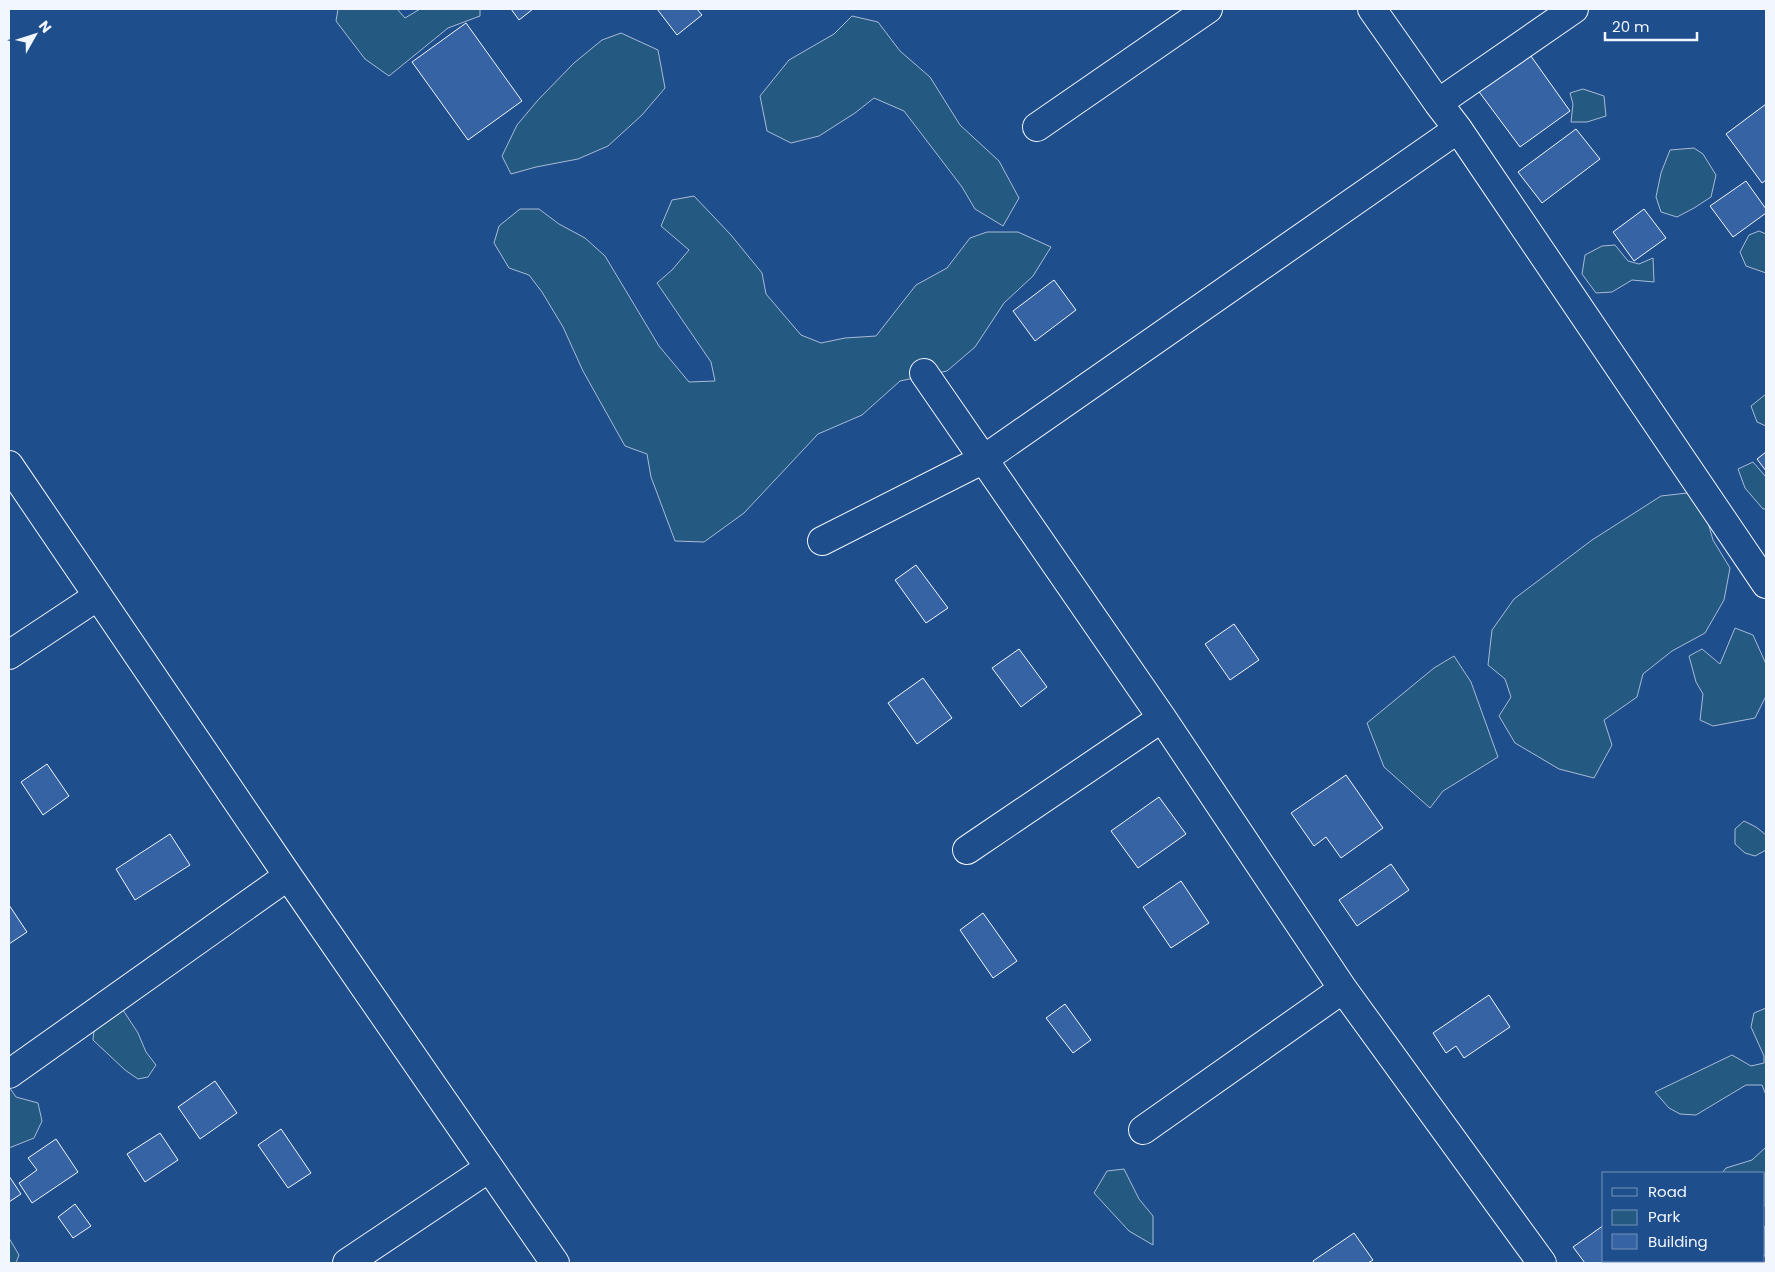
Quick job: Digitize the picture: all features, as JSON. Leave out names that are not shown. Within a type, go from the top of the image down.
[{"type":"street","points":[[1037,127],[1208,9]]},
{"type":"street","points":[[1372,9],[1458,129],[1766,584]]},
{"type":"street","points":[[1438,103],[1574,9]]},
{"type":"street","points":[[822,542],[984,459],[1458,129]]},
{"type":"street","points":[[924,373],[1162,718],[1344,989],[1542,1263]]},
{"type":"street","points":[[9,465],[288,876],[555,1263]]},
{"type":"street","points":[[9,656],[98,596]]},
{"type":"street","points":[[967,850],[1162,718]]},
{"type":"street","points":[[9,1074],[288,876]]},
{"type":"street","points":[[1143,1130],[1344,989]]},
{"type":"street","points":[[347,1263],[489,1168]]},
{"type":"green space","points":[[338,9],[397,9],[405,18],[420,9],[480,9],[480,16],[448,28],[389,76],[365,59],[336,21]]},
{"type":"green space","points":[[852,16],[878,22],[900,51],[930,77],[960,125],[999,161],[1019,198],[1003,226],[975,209],[962,187],[904,111],[874,98],[855,113],[819,136],[791,143],[767,131],[760,96],[789,60],[834,34]]},
{"type":"green space","points":[[621,33],[658,50],[665,88],[642,115],[608,146],[578,159],[511,174],[502,156],[517,125],[574,63],[602,40]]},
{"type":"green space","points":[[1583,89],[1604,96],[1606,116],[1587,122],[1571,122],[1573,104],[1570,93]]},
{"type":"green space","points":[[1694,148],[1703,154],[1716,175],[1711,197],[1677,217],[1661,212],[1656,197],[1661,173],[1670,150]]},
{"type":"green space","points":[[694,196],[731,235],[762,273],[766,294],[801,335],[821,343],[845,338],[876,336],[916,285],[947,268],[970,238],[987,232],[1018,232],[1051,247],[1033,276],[1004,303],[975,347],[947,371],[900,381],[862,415],[818,434],[744,513],[704,542],[675,541],[651,477],[647,454],[625,446],[583,371],[563,327],[542,292],[529,275],[509,268],[494,243],[499,226],[520,209],[539,209],[559,224],[585,238],[605,256],[659,346],[689,382],[715,381],[711,362],[657,283],[672,270],[689,250],[661,226],[672,200]]},
{"type":"green space","points":[[1759,231],[1766,234],[1766,273],[1746,266],[1740,252],[1749,235]]},
{"type":"green space","points":[[1615,245],[1628,261],[1639,264],[1653,258],[1654,282],[1632,280],[1612,292],[1596,293],[1582,274],[1585,255],[1602,246]]},
{"type":"green space","points":[[1766,394],[1766,426],[1757,422],[1751,406]]},
{"type":"green space","points":[[1753,462],[1766,477],[1766,509],[1763,509],[1745,488],[1738,469]]},
{"type":"green space","points":[[1687,493],[1705,512],[1713,540],[1730,568],[1724,600],[1705,633],[1672,651],[1643,674],[1637,697],[1604,720],[1612,745],[1594,778],[1559,769],[1515,743],[1499,716],[1511,697],[1505,679],[1488,665],[1492,630],[1514,599],[1592,540],[1661,496]]},
{"type":"green space","points":[[1735,628],[1753,635],[1766,664],[1766,696],[1755,718],[1713,726],[1700,720],[1703,694],[1696,682],[1689,656],[1702,649],[1720,664]]},
{"type":"green space","points":[[1454,656],[1471,682],[1498,757],[1443,791],[1430,808],[1384,767],[1367,723],[1434,668]]},
{"type":"green space","points":[[1744,821],[1766,835],[1766,850],[1755,856],[1745,853],[1735,844],[1735,829]]},
{"type":"green space","points":[[1766,1008],[1766,1095],[1762,1085],[1746,1085],[1696,1115],[1680,1114],[1669,1108],[1655,1092],[1732,1055],[1751,1066],[1764,1063],[1764,1056],[1751,1027],[1754,1013]]},
{"type":"green space","points":[[106,1010],[123,1010],[138,1033],[146,1052],[156,1065],[148,1077],[138,1079],[125,1070],[93,1040],[95,1020]]},
{"type":"green space","points":[[9,1087],[16,1097],[38,1103],[42,1121],[34,1138],[9,1148]]},
{"type":"green space","points":[[1766,1147],[1765,1205],[1765,1172],[1723,1172],[1726,1168],[1752,1160]]},
{"type":"green space","points":[[1124,1169],[1139,1199],[1153,1216],[1153,1245],[1129,1231],[1094,1193],[1107,1171]]},
{"type":"green space","points":[[9,1238],[19,1255],[16,1263],[9,1263]]},
{"type":"building","points":[[511,9],[533,9],[519,20]]},
{"type":"building","points":[[657,9],[697,9],[702,15],[677,35]]},
{"type":"building","points":[[466,23],[522,101],[468,140],[412,62]]},
{"type":"building","points":[[1528,52],[1570,111],[1520,147],[1477,89]]},
{"type":"building","points":[[1766,104],[1766,180],[1762,183],[1726,134]]},
{"type":"building","points":[[1576,129],[1600,159],[1542,203],[1518,172]]},
{"type":"building","points":[[1746,181],[1766,209],[1766,213],[1733,237],[1710,206]]},
{"type":"building","points":[[1644,209],[1666,238],[1634,261],[1613,232]]},
{"type":"building","points":[[1054,280],[1076,310],[1035,341],[1013,311]]},
{"type":"building","points":[[1766,452],[1766,471],[1757,459]]},
{"type":"building","points":[[916,565],[948,608],[926,623],[895,580]]},
{"type":"building","points":[[1234,624],[1259,660],[1230,680],[1205,644]]},
{"type":"building","points":[[1019,649],[1047,687],[1021,707],[992,668]]},
{"type":"building","points":[[923,678],[952,718],[917,744],[888,703]]},
{"type":"building","points":[[47,764],[69,796],[43,815],[21,782]]},
{"type":"building","points":[[1346,775],[1383,828],[1341,858],[1326,837],[1314,846],[1291,813]]},
{"type":"building","points":[[1159,797],[1186,834],[1138,868],[1111,831]]},
{"type":"building","points":[[170,834],[190,865],[135,900],[116,869]]},
{"type":"building","points":[[1391,864],[1409,890],[1357,926],[1339,900]]},
{"type":"building","points":[[1181,881],[1209,923],[1171,948],[1143,907]]},
{"type":"building","points":[[9,905],[27,932],[9,944]]},
{"type":"building","points":[[983,913],[1017,961],[993,978],[960,930]]},
{"type":"building","points":[[1489,995],[1510,1027],[1464,1058],[1456,1046],[1446,1053],[1433,1033]]},
{"type":"building","points":[[1065,1004],[1091,1040],[1073,1053],[1046,1018]]},
{"type":"building","points":[[215,1081],[237,1113],[200,1139],[178,1107]]},
{"type":"building","points":[[281,1129],[311,1173],[288,1188],[258,1145]]},
{"type":"building","points":[[160,1133],[178,1160],[145,1182],[127,1154]]},
{"type":"building","points":[[56,1139],[78,1172],[32,1203],[19,1183],[37,1170],[28,1158]]},
{"type":"building","points":[[9,1176],[21,1194],[9,1202]]},
{"type":"building","points":[[75,1204],[91,1226],[73,1238],[58,1217]]},
{"type":"building","points":[[1602,1226],[1602,1262],[1614,1262],[1585,1263],[1573,1247]]},
{"type":"building","points":[[1766,1226],[1766,1258],[1765,1256]]},
{"type":"building","points":[[1354,1233],[1373,1260],[1368,1263],[1314,1263],[1313,1261]]}]
